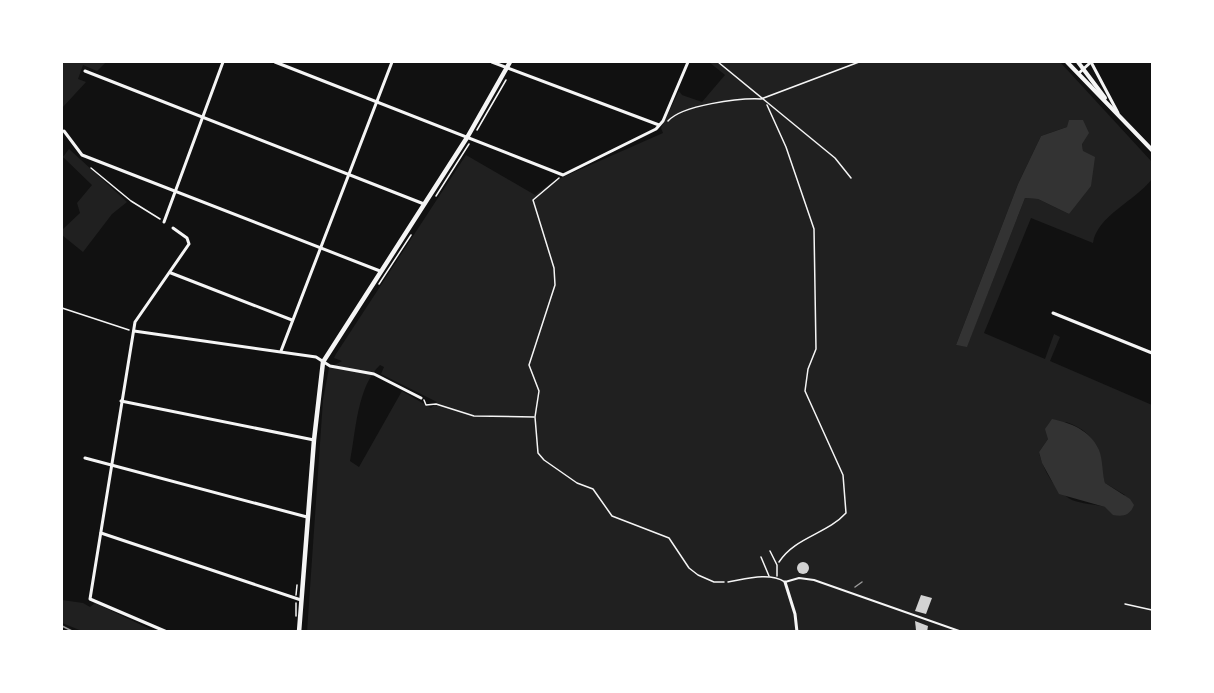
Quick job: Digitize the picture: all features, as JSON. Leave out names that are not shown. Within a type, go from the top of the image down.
[{"type":"main road","points":[[299,632],[299,600],[303,585],[314,440],[323,362],[468,136],[510,62]]},
{"type":"main road","points":[[1067,62],[1152,150]]},
{"type":"main road","points":[[1077,62],[1120,118]]},
{"type":"street","points":[[164,222],[224,62]]},
{"type":"street","points":[[275,62],[468,136],[561,177],[661,127],[688,62]]},
{"type":"street","points":[[280,351],[392,62]]},
{"type":"street","points":[[492,62],[661,127]]},
{"type":"street","points":[[1075,68],[1077,62]]},
{"type":"street","points":[[1080,73],[1092,62],[1120,118]]},
{"type":"street","points":[[85,71],[424,204]]},
{"type":"street","points":[[64,131],[82,155],[380,271]]},
{"type":"street","points":[[167,632],[90,600],[135,322],[189,244],[187,238],[173,228]]},
{"type":"street","points":[[171,273],[292,320]]},
{"type":"street","points":[[1053,313],[1152,353]]},
{"type":"street","points":[[134,331],[316,357],[323,362],[374,374],[421,398]]},
{"type":"street","points":[[121,400],[314,440]]},
{"type":"street","points":[[85,458],[309,517]]},
{"type":"street","points":[[101,533],[299,600]]},
{"type":"street","points":[[797,632],[795,614],[785,582],[799,578],[814,580],[962,632]]},
{"type":"lane","points":[[770,551],[777,565],[777,577]]},
{"type":"lane","points":[[761,557],[769,577]]},
{"type":"lane","points":[[728,582],[769,577],[777,577],[785,582]]},
{"type":"path","points":[[718,62],[767,105],[835,158],[852,177]]},
{"type":"path","points":[[661,127],[672,116],[686,109],[747,98],[761,99],[859,62]]},
{"type":"path","points":[[767,105],[786,147],[814,229],[816,349],[808,369],[805,391],[812,411],[832,446],[843,475],[846,495],[846,513],[840,520],[790,548],[777,565]]},
{"type":"path","points":[[91,168],[131,201],[164,222]]},
{"type":"path","points":[[561,177],[533,200],[554,268],[555,285],[529,365],[539,391],[535,417],[536,446],[544,460],[577,483],[593,489],[612,516],[669,538],[689,568],[698,575],[714,582],[728,582]]},
{"type":"path","points":[[377,284],[381,283],[414,229]]},
{"type":"path","points":[[62,308],[73,314],[134,331]]},
{"type":"path","points":[[421,398],[426,405],[436,404],[461,412],[499,418],[535,417]]},
{"type":"path","points":[[297,620],[299,600],[296,587],[303,585]]},
{"type":"path","points":[[1125,604],[1152,610]]},
{"type":"shaded area","points":[[62,62],[106,62],[97,71],[83,65],[78,79],[86,82],[62,108]]},
{"type":"shaded area","points":[[709,62],[1060,62],[1152,162],[1152,179],[1109,217],[1096,233],[1093,243],[1031,218],[984,333],[1045,359],[1054,334],[1060,337],[1050,361],[1152,405],[1152,631],[307,632],[323,400],[329,368],[342,361],[334,358],[336,354],[466,155],[535,195],[554,181],[663,133],[661,128],[679,91],[682,95],[702,102],[725,75]],"holes":[[[1067,127],[1082,144],[1083,151],[1069,214],[1038,199],[1025,198],[967,346],[956,345],[1018,184],[1041,136]],[[380,365],[384,367],[381,374],[437,402],[431,408],[402,391],[359,467],[350,461],[362,397],[372,374]],[[1066,422],[1086,433],[1096,446],[1105,483],[1125,495],[1105,507],[1072,500],[1066,496],[1047,473],[1039,452],[1048,439],[1048,432]]]},
{"type":"shaded area","points":[[1069,120],[1083,120],[1089,133],[1082,144],[1083,151],[1095,157],[1091,186],[1069,214],[1038,199],[1025,198],[967,347],[956,345],[1018,184],[1041,136],[1067,127]]},
{"type":"shaded area","points":[[69,149],[127,202],[112,214],[83,252],[62,235],[62,230],[80,213],[77,203],[92,185],[63,157]]},
{"type":"shaded area","points":[[1052,419],[1073,425],[1091,437],[1099,450],[1105,483],[1130,499],[1134,505],[1131,511],[1123,515],[1113,515],[1105,507],[1059,494],[1042,463],[1039,452],[1048,439],[1045,429]]},
{"type":"shaded area","points":[[62,600],[83,603],[90,607],[95,603],[154,631],[82,631],[62,623]]},
{"type":"building","points":[[803,562],[809,568],[803,574],[797,568]]},
{"type":"building","points":[[921,595],[932,598],[926,614],[915,611]]},
{"type":"building","points":[[915,621],[928,626],[927,632],[916,630]]},
{"type":"tram line","points":[[855,587],[862,582]]},
{"type":"railway","points":[[62,626],[74,632]]}]
